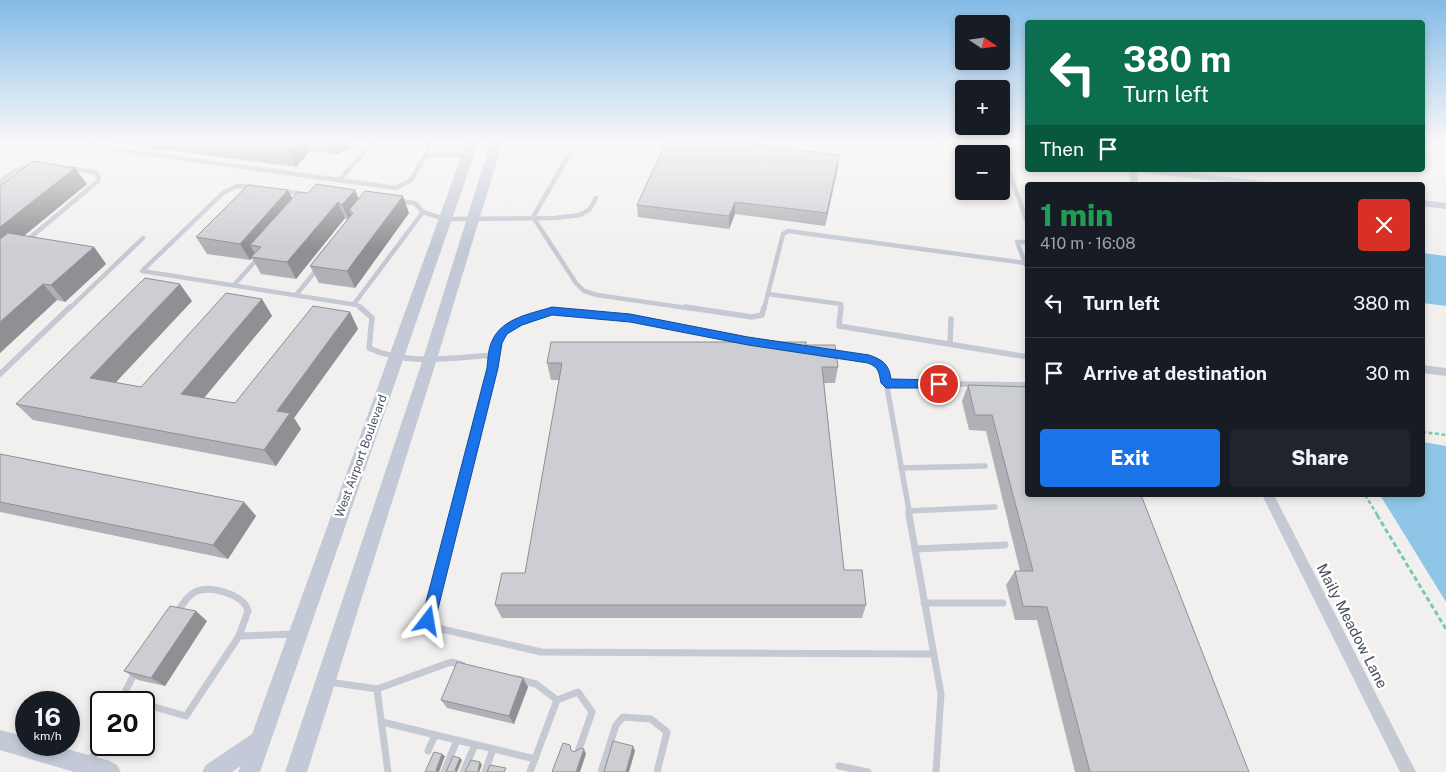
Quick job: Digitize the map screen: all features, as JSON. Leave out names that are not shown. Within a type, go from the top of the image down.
[{"type":"main road","name":"West Airport Boulevard","points":[[249,772],[460,177]]},
{"type":"main road","points":[[296,772],[430,359],[486,177]]},
{"type":"main road","points":[[0,740],[110,772]]},
{"type":"main road","points":[[213,772],[260,741]]},
{"type":"street","points":[[1205,177],[1247,182]]},
{"type":"street","points":[[1425,203],[1446,206]]},
{"type":"street","points":[[1425,369],[1446,372]]},
{"type":"street","name":"Maily Meadow Lane","points":[[1269,497],[1408,772]]},
{"type":"lane","points":[[22,244],[98,181],[99,177]]},
{"type":"lane","points":[[318,177],[396,188],[404,187],[415,177]]},
{"type":"lane","points":[[533,216],[556,177]]},
{"type":"lane","points":[[1011,177],[1025,216]]},
{"type":"lane","points":[[261,188],[237,186],[223,193],[142,271],[354,304],[372,318],[369,348],[378,354],[430,359],[494,355]]},
{"type":"lane","points":[[280,191],[309,195]]},
{"type":"lane","points":[[391,200],[415,203],[423,212],[445,218],[569,217],[580,215],[590,209],[596,198]]},
{"type":"lane","points":[[354,304],[423,212]]},
{"type":"lane","points":[[533,216],[576,283],[584,291],[597,295],[752,318],[762,316],[784,234],[788,231],[1025,264],[1017,242],[1025,242]]},
{"type":"lane","points":[[0,374],[143,238]]},
{"type":"lane","points":[[234,286],[265,250]]},
{"type":"lane","points":[[296,295],[320,265]]},
{"type":"lane","points":[[768,294],[841,304],[839,326],[1025,356]]},
{"type":"lane","points":[[767,344],[630,318],[552,311],[518,322],[503,331],[496,343],[493,368],[428,621],[433,627],[541,652],[933,654]]},
{"type":"lane","points":[[950,344],[951,319]]},
{"type":"lane","points":[[823,352],[869,360],[878,363],[884,370],[941,694],[936,772]]},
{"type":"lane","points":[[886,383],[1025,385]]},
{"type":"lane","points":[[901,468],[985,466]]},
{"type":"lane","points":[[908,511],[995,507]]},
{"type":"lane","points":[[915,549],[1005,545]]},
{"type":"lane","points":[[155,707],[186,716],[239,636],[248,615],[247,607],[244,602],[234,596],[204,590],[197,591],[191,594],[169,624]]},
{"type":"lane","points":[[924,603],[1003,603]]},
{"type":"lane","points":[[239,636],[298,634]]},
{"type":"lane","points":[[325,682],[377,689],[451,662],[470,667]]},
{"type":"lane","points":[[126,691],[141,663]]},
{"type":"lane","points":[[508,676],[536,684],[557,700]]},
{"type":"lane","points":[[377,689],[388,772]]},
{"type":"lane","points":[[530,772],[557,700],[578,692],[592,712],[578,752]]},
{"type":"lane","points":[[601,772],[616,725],[623,717],[651,720],[667,732],[657,772]]},
{"type":"lane","points":[[382,722],[535,759]]},
{"type":"lane","points":[[428,751],[435,735]]},
{"type":"lane","points":[[444,772],[457,740]]},
{"type":"lane","points":[[463,772],[475,745]]},
{"type":"lane","points":[[484,772],[493,749]]},
{"type":"lane","points":[[86,766],[93,756]]},
{"type":"lane","points":[[839,766],[868,772]]},
{"type":"path","points":[[1425,432],[1446,435]]},
{"type":"path","points":[[1366,497],[1446,628]]},
{"type":"water","points":[[1425,253],[1446,256],[1446,306],[1425,303]]},
{"type":"water","points":[[1425,442],[1446,446],[1446,602],[1381,497],[1425,497]]},
{"type":"building","points":[[12,177],[64,177],[0,227],[0,186]]},
{"type":"building","points":[[650,177],[834,177],[827,213],[735,202],[729,216],[637,205]]},
{"type":"building","points":[[316,184],[355,190],[342,205],[338,202],[287,262],[251,257],[261,247],[250,245],[298,192],[308,193]]},
{"type":"building","points":[[248,185],[288,190],[240,244],[196,237]]},
{"type":"building","points":[[365,191],[403,196],[347,271],[310,266],[353,213],[349,210]]},
{"type":"building","points":[[8,233],[94,247],[51,285],[43,284],[0,322],[0,239]]},
{"type":"building","points":[[145,278],[180,284],[90,378],[141,387],[226,293],[262,299],[181,394],[235,403],[313,306],[350,312],[277,411],[290,413],[264,450],[16,404]]},
{"type":"building","points":[[551,342],[806,342],[806,345],[835,345],[838,367],[822,367],[844,570],[862,570],[866,605],[495,605],[502,573],[525,573],[562,363],[547,363]]},
{"type":"building","points":[[968,385],[1025,387],[1025,497],[1142,497],[1249,772],[1090,772],[1047,607],[1023,606],[1015,571],[1033,571],[992,415],[975,415]]},
{"type":"building","points":[[0,454],[244,502],[213,545],[0,502]]},
{"type":"building","points":[[170,606],[196,611],[151,678],[124,671]]},
{"type":"building","points":[[457,662],[523,678],[509,716],[441,700]]},
{"type":"building","points":[[613,741],[633,746],[626,772],[604,772]]},
{"type":"building","points":[[563,743],[570,745],[571,750],[574,752],[581,748],[584,749],[576,772],[552,772]]},
{"type":"building","points":[[434,752],[442,754],[436,770],[438,772],[425,772]]},
{"type":"building","points":[[453,756],[460,758],[455,770],[457,772],[446,772]]},
{"type":"building","points":[[471,760],[480,762],[479,772],[465,772]]},
{"type":"building","points":[[490,765],[506,768],[504,772],[487,772]]},
{"type":"route","points":[[428,621],[493,368],[496,343],[503,331],[518,322],[552,311],[582,312],[630,318],[748,341],[869,360],[878,363],[884,370],[886,383],[939,384]]}]
